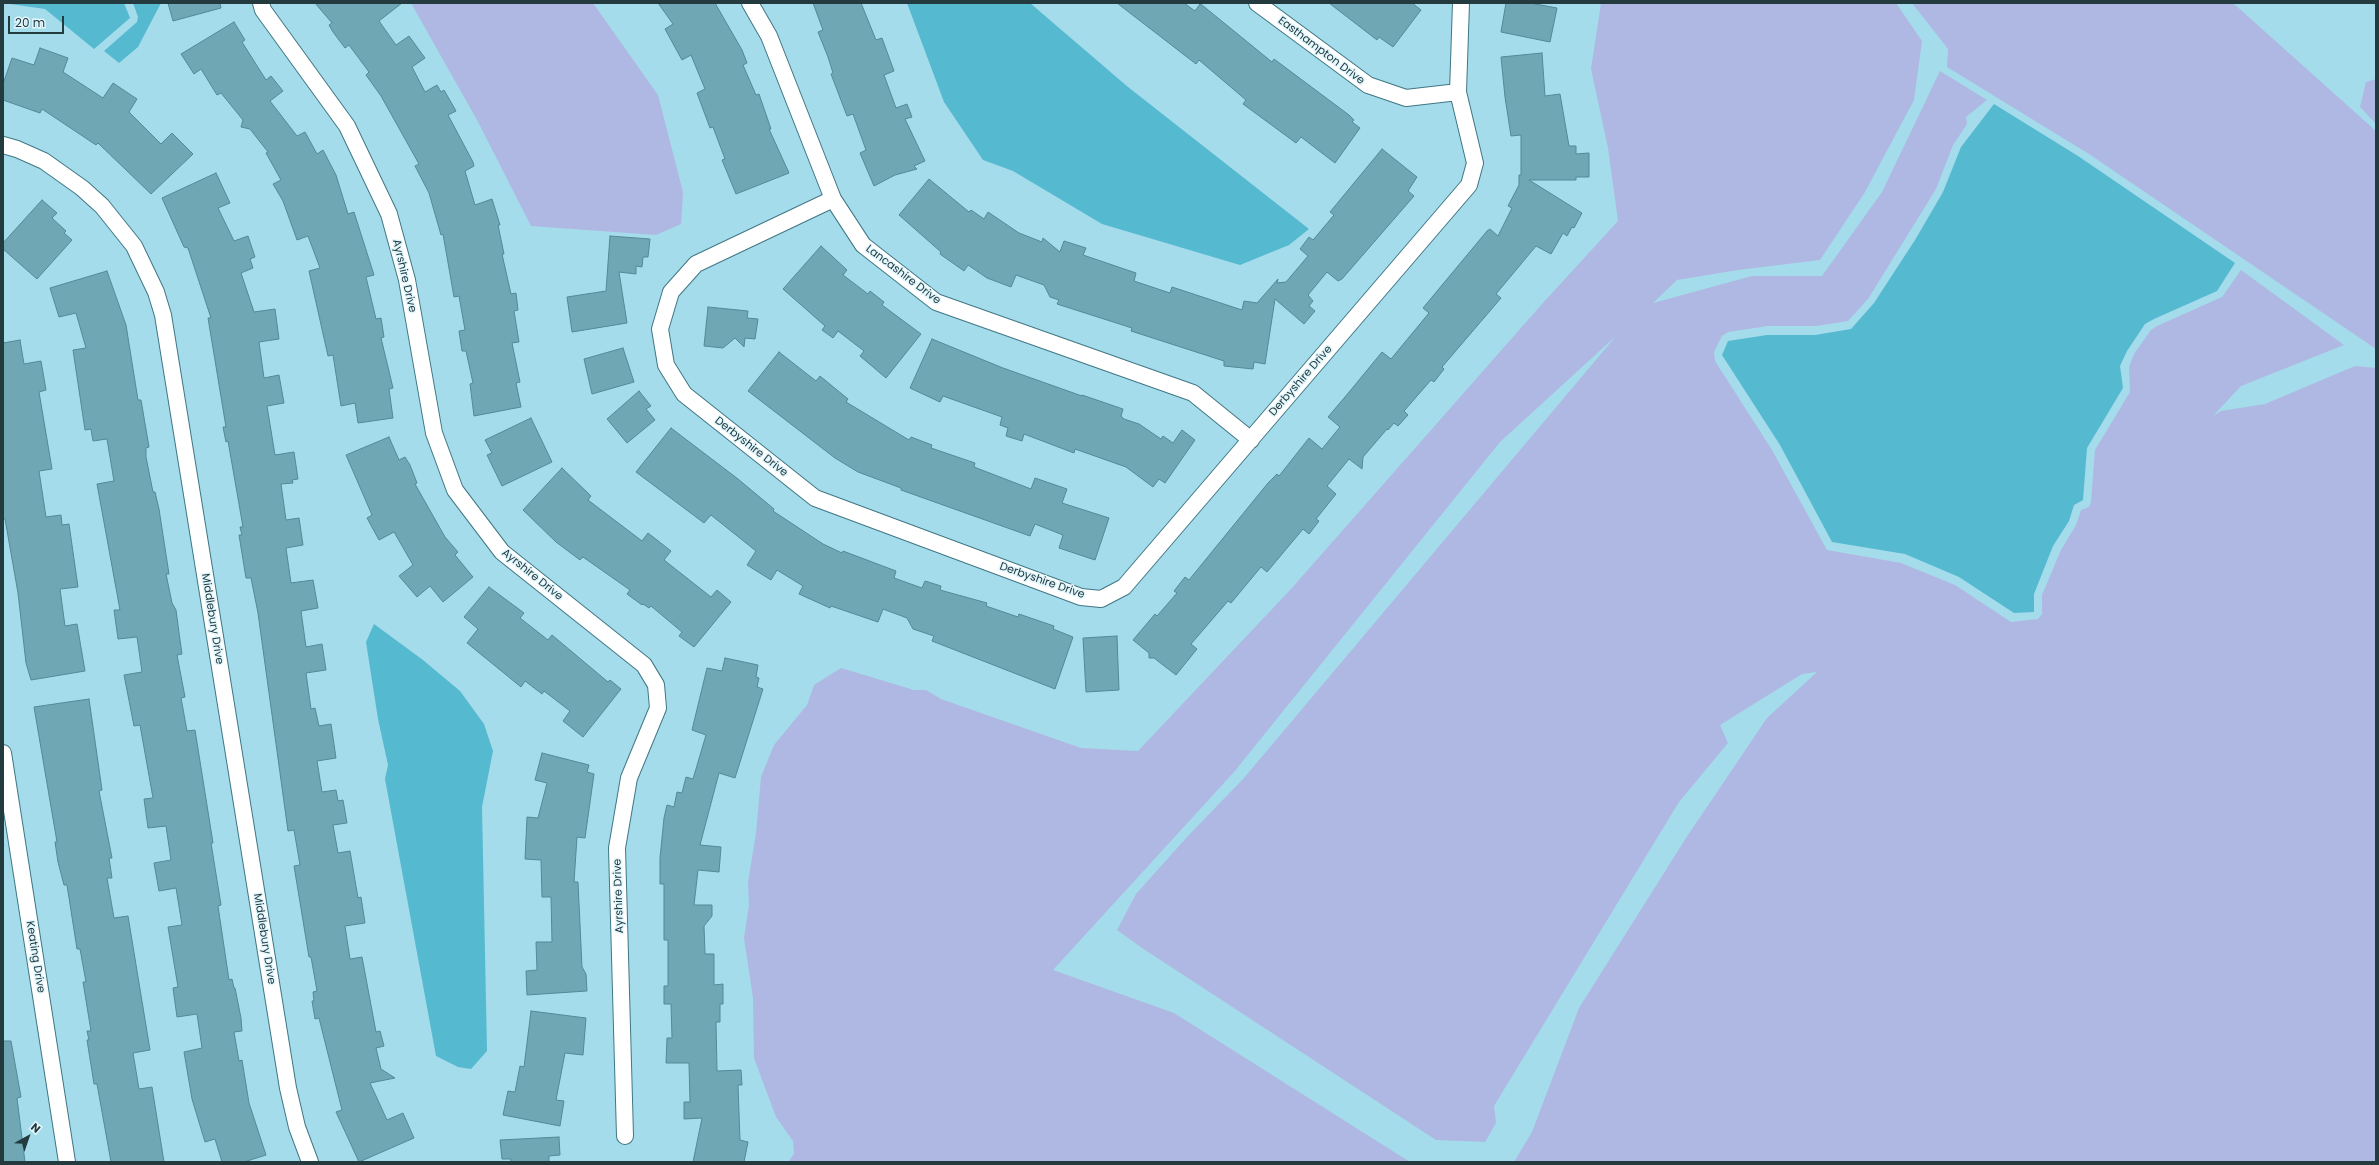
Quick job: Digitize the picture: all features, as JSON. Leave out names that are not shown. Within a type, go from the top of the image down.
[{"type":"street","name":"Ayrshire Drive","points":[[261,3],[263,10],[347,126],[389,214],[407,280],[434,433],[455,490],[502,552],[644,665],[656,685],[658,708],[629,778],[617,848],[625,1136]]},
{"type":"street","name":"Lancashire Drive","points":[[750,3],[769,36],[833,199],[863,245],[936,302],[1193,394],[1251,440]]},
{"type":"street","name":"Easthampton Drive","points":[[1258,3],[1368,85],[1406,98],[1458,92]]},
{"type":"street","name":"Derbyshire Drive","points":[[833,199],[696,264],[671,292],[660,329],[666,365],[684,394],[816,498],[1081,597],[1101,599],[1124,587],[1469,185],[1474,163],[1458,92],[1461,3]]},
{"type":"street","name":"Middlebury Drive","points":[[3,145],[17,149],[44,162],[82,188],[102,206],[134,246],[156,292],[163,315],[288,1088],[297,1127],[310,1162]]},
{"type":"street","name":"Keating Drive","points":[[3,752],[67,1162]]},
{"type":"shaded area","points":[[3,3],[124,3],[130,18],[94,49],[45,9]]},
{"type":"shaded area","points":[[133,3],[161,3],[138,47],[119,63],[104,51],[137,22],[138,17]]},
{"type":"shaded area","points":[[411,3],[593,3],[658,95],[683,192],[681,224],[656,235],[531,226],[477,120]]},
{"type":"shaded area","points":[[907,3],[1030,3],[1128,87],[1309,229],[1289,245],[1240,265],[1102,224],[1013,171],[983,160],[944,102]]},
{"type":"shaded area","points":[[1601,3],[1896,3],[1922,41],[1914,100],[1865,192],[1820,260],[1738,270],[1677,280],[1653,303],[1752,276],[1822,276],[1882,192],[1940,71],[1987,100],[1966,117],[1967,124],[1953,145],[1936,189],[1868,299],[1848,321],[1816,326],[1768,326],[1728,332],[1722,336],[1714,352],[1715,361],[1772,450],[1827,550],[1901,563],[1955,585],[2011,622],[2038,619],[2042,614],[2042,595],[2061,550],[2076,525],[2081,510],[2089,507],[2091,502],[2095,450],[2130,392],[2129,367],[2134,354],[2151,330],[2157,326],[2222,297],[2241,270],[2344,345],[2241,386],[2213,416],[2221,411],[2265,404],[2355,366],[2376,368],[2376,1162],[1514,1162],[1532,1132],[1579,1008],[1686,838],[1767,718],[1817,672],[1802,674],[1720,725],[1728,743],[1679,802],[1494,1106],[1496,1123],[1485,1142],[1436,1140],[1142,948],[1117,930],[1136,894],[1187,837],[1244,778],[1616,336],[1500,442],[1234,772],[1053,970],[1174,1013],[1410,1162],[788,1162],[794,1154],[793,1141],[776,1117],[754,1058],[753,998],[744,938],[749,905],[748,882],[756,833],[761,777],[774,745],[807,705],[814,685],[841,668],[914,690],[926,690],[941,699],[1081,748],[1138,751],[1291,589],[1542,304],[1618,221],[1608,148],[1591,69]]},
{"type":"shaded area","points":[[1912,3],[2233,3],[2376,131],[2376,349],[2089,154],[1947,67],[1948,49]]},
{"type":"shaded area","points":[[2376,79],[2376,124],[2360,107],[2366,82]]},
{"type":"shaded area","points":[[1994,104],[2078,156],[2235,263],[2217,291],[2145,324],[2127,351],[2120,366],[2123,388],[2087,448],[2083,500],[2074,505],[2069,521],[2053,546],[2034,594],[2034,612],[2014,613],[1959,577],[1905,554],[1832,542],[1780,445],[1722,355],[1728,341],[1767,335],[1815,335],[1851,329],[1874,303],[1915,240],[1943,192],[1961,147]]},
{"type":"shaded area","points":[[374,624],[423,660],[460,691],[484,724],[493,751],[482,807],[487,1051],[471,1069],[458,1067],[436,1056],[385,779],[388,765],[378,719],[366,642]]},
{"type":"building","points":[[168,3],[220,3],[221,8],[173,21]]},
{"type":"building","points":[[315,3],[402,3],[379,21],[396,45],[409,36],[425,58],[412,67],[425,92],[437,85],[441,92],[444,90],[456,111],[448,115],[473,162],[474,166],[465,171],[475,205],[492,199],[500,225],[498,225],[504,254],[502,254],[511,294],[516,293],[518,310],[514,311],[519,342],[512,343],[520,382],[516,383],[521,407],[474,416],[470,384],[473,383],[466,351],[462,351],[459,331],[465,330],[459,296],[454,297],[443,234],[441,235],[429,193],[415,166],[419,164],[381,96],[366,75],[369,72],[349,45],[345,48],[329,25],[332,23]]},
{"type":"building","points":[[658,3],[715,3],[742,50],[747,63],[743,65],[756,95],[759,94],[771,129],[769,129],[789,173],[736,194],[722,160],[725,159],[713,127],[710,128],[697,93],[705,89],[691,55],[682,60],[665,29],[673,24]]},
{"type":"building","points":[[813,3],[861,3],[876,40],[882,38],[894,71],[884,75],[896,108],[907,104],[912,117],[905,119],[925,161],[914,166],[917,169],[895,175],[874,186],[860,153],[866,150],[853,114],[847,116],[831,74],[833,73],[818,32],[823,30]]},
{"type":"building","points":[[1117,3],[1184,3],[1195,11],[1200,4],[1202,5],[1272,62],[1274,59],[1349,115],[1354,120],[1352,122],[1360,128],[1335,163],[1301,137],[1296,143],[1243,104],[1246,100],[1199,60],[1196,64]]},
{"type":"building","points":[[1329,3],[1412,3],[1421,10],[1393,47],[1379,37],[1377,40]]},
{"type":"building","points":[[1506,3],[1530,3],[1557,8],[1550,42],[1501,32]]},
{"type":"building","points":[[234,22],[245,40],[242,42],[266,80],[271,76],[283,91],[270,101],[297,136],[305,132],[317,154],[323,150],[336,175],[348,214],[354,212],[374,275],[366,277],[376,319],[381,318],[384,337],[381,338],[393,388],[389,389],[393,418],[358,423],[355,403],[341,406],[333,355],[328,356],[309,271],[320,268],[308,236],[297,240],[283,201],[273,184],[281,180],[266,153],[268,152],[250,129],[241,127],[243,120],[221,93],[217,95],[201,69],[194,74],[181,54]]},
{"type":"building","points":[[40,48],[68,58],[63,72],[103,98],[113,83],[137,99],[129,112],[161,144],[172,133],[193,154],[151,194],[98,143],[96,145],[42,109],[40,113],[3,100],[3,84],[12,58],[34,65]]},
{"type":"building","points":[[1542,53],[1545,96],[1560,94],[1569,146],[1576,146],[1576,154],[1589,153],[1589,177],[1576,177],[1576,180],[1529,180],[1582,213],[1574,228],[1572,227],[1567,236],[1563,233],[1551,254],[1536,246],[1496,294],[1501,298],[1442,367],[1444,369],[1434,382],[1431,380],[1404,411],[1408,415],[1398,426],[1394,423],[1388,430],[1387,429],[1363,457],[1362,469],[1349,459],[1327,486],[1336,494],[1316,519],[1319,521],[1309,534],[1303,529],[1267,572],[1261,567],[1231,603],[1228,601],[1191,644],[1197,649],[1176,675],[1154,658],[1149,658],[1149,653],[1133,640],[1155,614],[1157,616],[1177,593],[1174,591],[1185,577],[1189,580],[1268,483],[1277,474],[1279,476],[1309,438],[1322,449],[1340,427],[1328,417],[1382,352],[1391,359],[1429,313],[1423,308],[1487,231],[1490,229],[1498,236],[1512,208],[1508,206],[1519,185],[1519,175],[1521,175],[1521,135],[1511,136],[1501,57]]},
{"type":"building","points":[[1382,149],[1417,177],[1408,191],[1414,196],[1342,279],[1338,281],[1327,272],[1308,295],[1313,301],[1309,306],[1315,311],[1304,324],[1275,299],[1265,364],[1254,362],[1253,369],[1224,366],[1224,361],[1131,331],[1132,328],[1057,304],[1059,300],[1050,297],[1044,285],[1016,275],[1011,287],[987,278],[968,265],[964,271],[940,254],[941,252],[899,215],[929,179],[969,212],[971,210],[984,219],[988,212],[1019,233],[1042,242],[1043,238],[1060,252],[1064,241],[1086,248],[1083,255],[1136,273],[1134,281],[1170,293],[1172,287],[1242,310],[1244,301],[1257,303],[1278,279],[1277,283],[1286,282],[1308,256],[1300,249],[1309,237],[1313,240],[1334,215],[1330,212]]},
{"type":"building","points":[[216,173],[230,203],[218,208],[234,241],[248,236],[255,257],[250,259],[253,268],[241,273],[254,312],[275,309],[279,339],[259,342],[264,378],[279,375],[284,403],[267,406],[275,455],[294,452],[298,479],[292,480],[293,483],[281,484],[286,520],[299,518],[303,545],[286,548],[291,583],[313,580],[318,608],[301,611],[306,647],[322,644],[326,670],[306,673],[311,709],[315,708],[319,726],[331,724],[336,758],[317,761],[322,792],[336,790],[338,801],[343,800],[347,823],[333,825],[338,853],[350,851],[358,898],[361,897],[365,923],[345,926],[350,959],[362,957],[376,1032],[380,1031],[384,1046],[376,1048],[381,1069],[395,1078],[370,1083],[387,1120],[403,1113],[414,1138],[359,1162],[336,1112],[342,1110],[319,1018],[315,1019],[312,1001],[314,1001],[313,992],[317,991],[311,957],[309,957],[294,866],[300,865],[294,830],[288,831],[258,613],[251,578],[246,578],[239,535],[242,535],[240,527],[243,527],[228,441],[226,442],[223,427],[226,427],[208,318],[211,318],[188,248],[184,247],[162,198]]},
{"type":"building","points":[[42,200],[57,213],[52,218],[66,231],[64,233],[72,240],[37,279],[3,249],[3,243]]},
{"type":"building","points":[[610,236],[650,239],[648,257],[643,257],[642,267],[636,266],[636,274],[619,272],[627,323],[572,332],[567,297],[606,291]]},
{"type":"building","points":[[821,246],[847,270],[843,275],[868,294],[870,291],[884,302],[882,305],[921,334],[886,378],[860,356],[864,351],[838,331],[833,338],[822,330],[825,326],[783,289]]},
{"type":"building","points":[[107,271],[126,325],[138,400],[141,400],[149,447],[146,448],[146,457],[153,492],[155,492],[159,509],[169,574],[166,574],[172,603],[176,610],[182,654],[177,655],[185,697],[181,698],[187,731],[195,730],[213,843],[211,843],[221,905],[218,906],[229,980],[232,979],[235,988],[241,1018],[242,1031],[234,1032],[239,1061],[242,1060],[249,1103],[266,1155],[244,1162],[222,1162],[215,1139],[205,1142],[192,1099],[184,1052],[202,1048],[197,1014],[177,1017],[173,988],[178,987],[168,927],[182,925],[176,888],[159,891],[154,863],[171,860],[166,826],[148,828],[144,799],[153,798],[140,725],[134,726],[124,675],[142,672],[137,637],[118,639],[114,610],[120,610],[97,484],[114,481],[107,439],[93,441],[91,429],[85,430],[73,350],[86,348],[76,313],[59,317],[50,288]]},
{"type":"building","points":[[708,307],[748,311],[747,318],[758,319],[755,339],[745,338],[744,347],[735,338],[723,348],[704,346]]},
{"type":"building","points":[[932,339],[1003,368],[1123,409],[1121,416],[1124,419],[1139,424],[1161,439],[1163,436],[1173,443],[1182,430],[1195,440],[1165,483],[1159,479],[1153,487],[1126,467],[1075,449],[1074,453],[1024,434],[1022,441],[1006,436],[1008,428],[1000,425],[1002,417],[943,396],[940,402],[910,388]]},
{"type":"building","points":[[20,340],[24,364],[41,361],[46,390],[39,392],[52,469],[39,471],[46,517],[61,515],[62,525],[69,524],[78,587],[60,589],[65,626],[77,624],[85,671],[31,680],[26,663],[18,593],[5,519],[3,519],[3,343]]},
{"type":"building","points":[[623,348],[634,382],[592,394],[584,359]]},
{"type":"building","points":[[779,352],[816,381],[820,376],[848,399],[846,402],[909,440],[911,437],[932,445],[931,448],[975,463],[974,467],[1031,489],[1035,478],[1067,489],[1062,503],[1109,518],[1095,560],[1059,548],[1063,535],[1035,524],[1030,536],[901,490],[901,488],[858,472],[835,458],[748,391]]},
{"type":"building","points":[[639,391],[651,406],[646,409],[655,420],[627,443],[607,419]]},
{"type":"building","points":[[531,418],[552,462],[502,486],[487,455],[492,453],[485,440]]},
{"type":"building","points":[[671,428],[738,479],[774,509],[773,511],[823,544],[842,553],[843,551],[896,571],[894,578],[922,588],[925,581],[941,586],[940,590],[987,603],[986,606],[1018,617],[1019,614],[1054,626],[1053,629],[1073,637],[1055,689],[932,641],[934,636],[913,629],[907,618],[883,609],[878,622],[831,606],[830,608],[799,594],[803,586],[777,570],[771,580],[747,565],[756,551],[711,515],[704,523],[636,472]]},
{"type":"building","points":[[389,437],[399,460],[405,457],[410,465],[417,483],[415,484],[445,537],[458,552],[455,555],[473,577],[443,602],[430,586],[417,597],[399,576],[413,565],[394,532],[379,540],[367,518],[372,515],[346,455]]},
{"type":"building","points":[[562,468],[591,496],[588,500],[642,541],[648,533],[671,551],[664,560],[711,597],[717,590],[731,602],[694,647],[679,636],[682,632],[651,606],[649,608],[643,604],[642,605],[627,594],[630,590],[583,557],[580,560],[556,542],[523,510]]},
{"type":"building","points":[[489,587],[524,613],[520,618],[548,640],[552,635],[608,682],[610,680],[621,689],[583,737],[563,721],[570,711],[544,691],[542,694],[525,681],[521,687],[467,643],[478,629],[464,617]]},
{"type":"building","points":[[1117,636],[1119,690],[1086,692],[1083,638]]},
{"type":"building","points":[[725,658],[758,665],[756,677],[759,678],[757,687],[763,689],[735,778],[719,773],[700,845],[721,847],[719,872],[698,870],[694,905],[712,905],[712,916],[704,926],[705,954],[714,954],[714,985],[723,984],[723,1004],[720,1004],[720,1022],[716,1022],[717,1071],[741,1070],[742,1085],[738,1085],[740,1140],[748,1142],[744,1162],[693,1162],[702,1118],[684,1119],[684,1102],[690,1102],[689,1063],[666,1063],[667,1038],[672,1038],[671,1004],[664,1004],[664,986],[668,986],[668,940],[664,940],[664,884],[660,884],[660,858],[664,818],[667,805],[674,807],[677,792],[682,793],[686,777],[693,779],[706,735],[692,730],[707,668],[722,671]]},
{"type":"building","points":[[89,699],[102,790],[99,791],[112,858],[109,858],[112,878],[107,878],[114,918],[128,916],[150,1050],[133,1053],[139,1089],[152,1087],[164,1162],[111,1162],[97,1084],[94,1084],[87,1040],[89,1040],[87,1031],[91,1031],[83,982],[86,982],[80,949],[77,949],[67,885],[64,885],[58,862],[55,842],[57,842],[34,707]]},
{"type":"building","points":[[542,753],[589,765],[587,772],[594,774],[585,838],[577,837],[574,882],[578,882],[582,967],[586,974],[587,991],[527,995],[526,971],[537,970],[536,942],[552,942],[551,897],[542,897],[541,860],[525,859],[527,817],[538,818],[547,783],[535,780]]},
{"type":"building","points":[[531,1011],[586,1018],[583,1055],[565,1053],[556,1100],[564,1101],[560,1126],[503,1115],[508,1091],[515,1092],[520,1066],[524,1067]]},
{"type":"building","points":[[3,1041],[11,1041],[21,1097],[17,1098],[25,1162],[3,1162]]},
{"type":"building","points":[[559,1137],[560,1155],[549,1156],[549,1162],[511,1162],[511,1159],[502,1159],[500,1140]]}]
